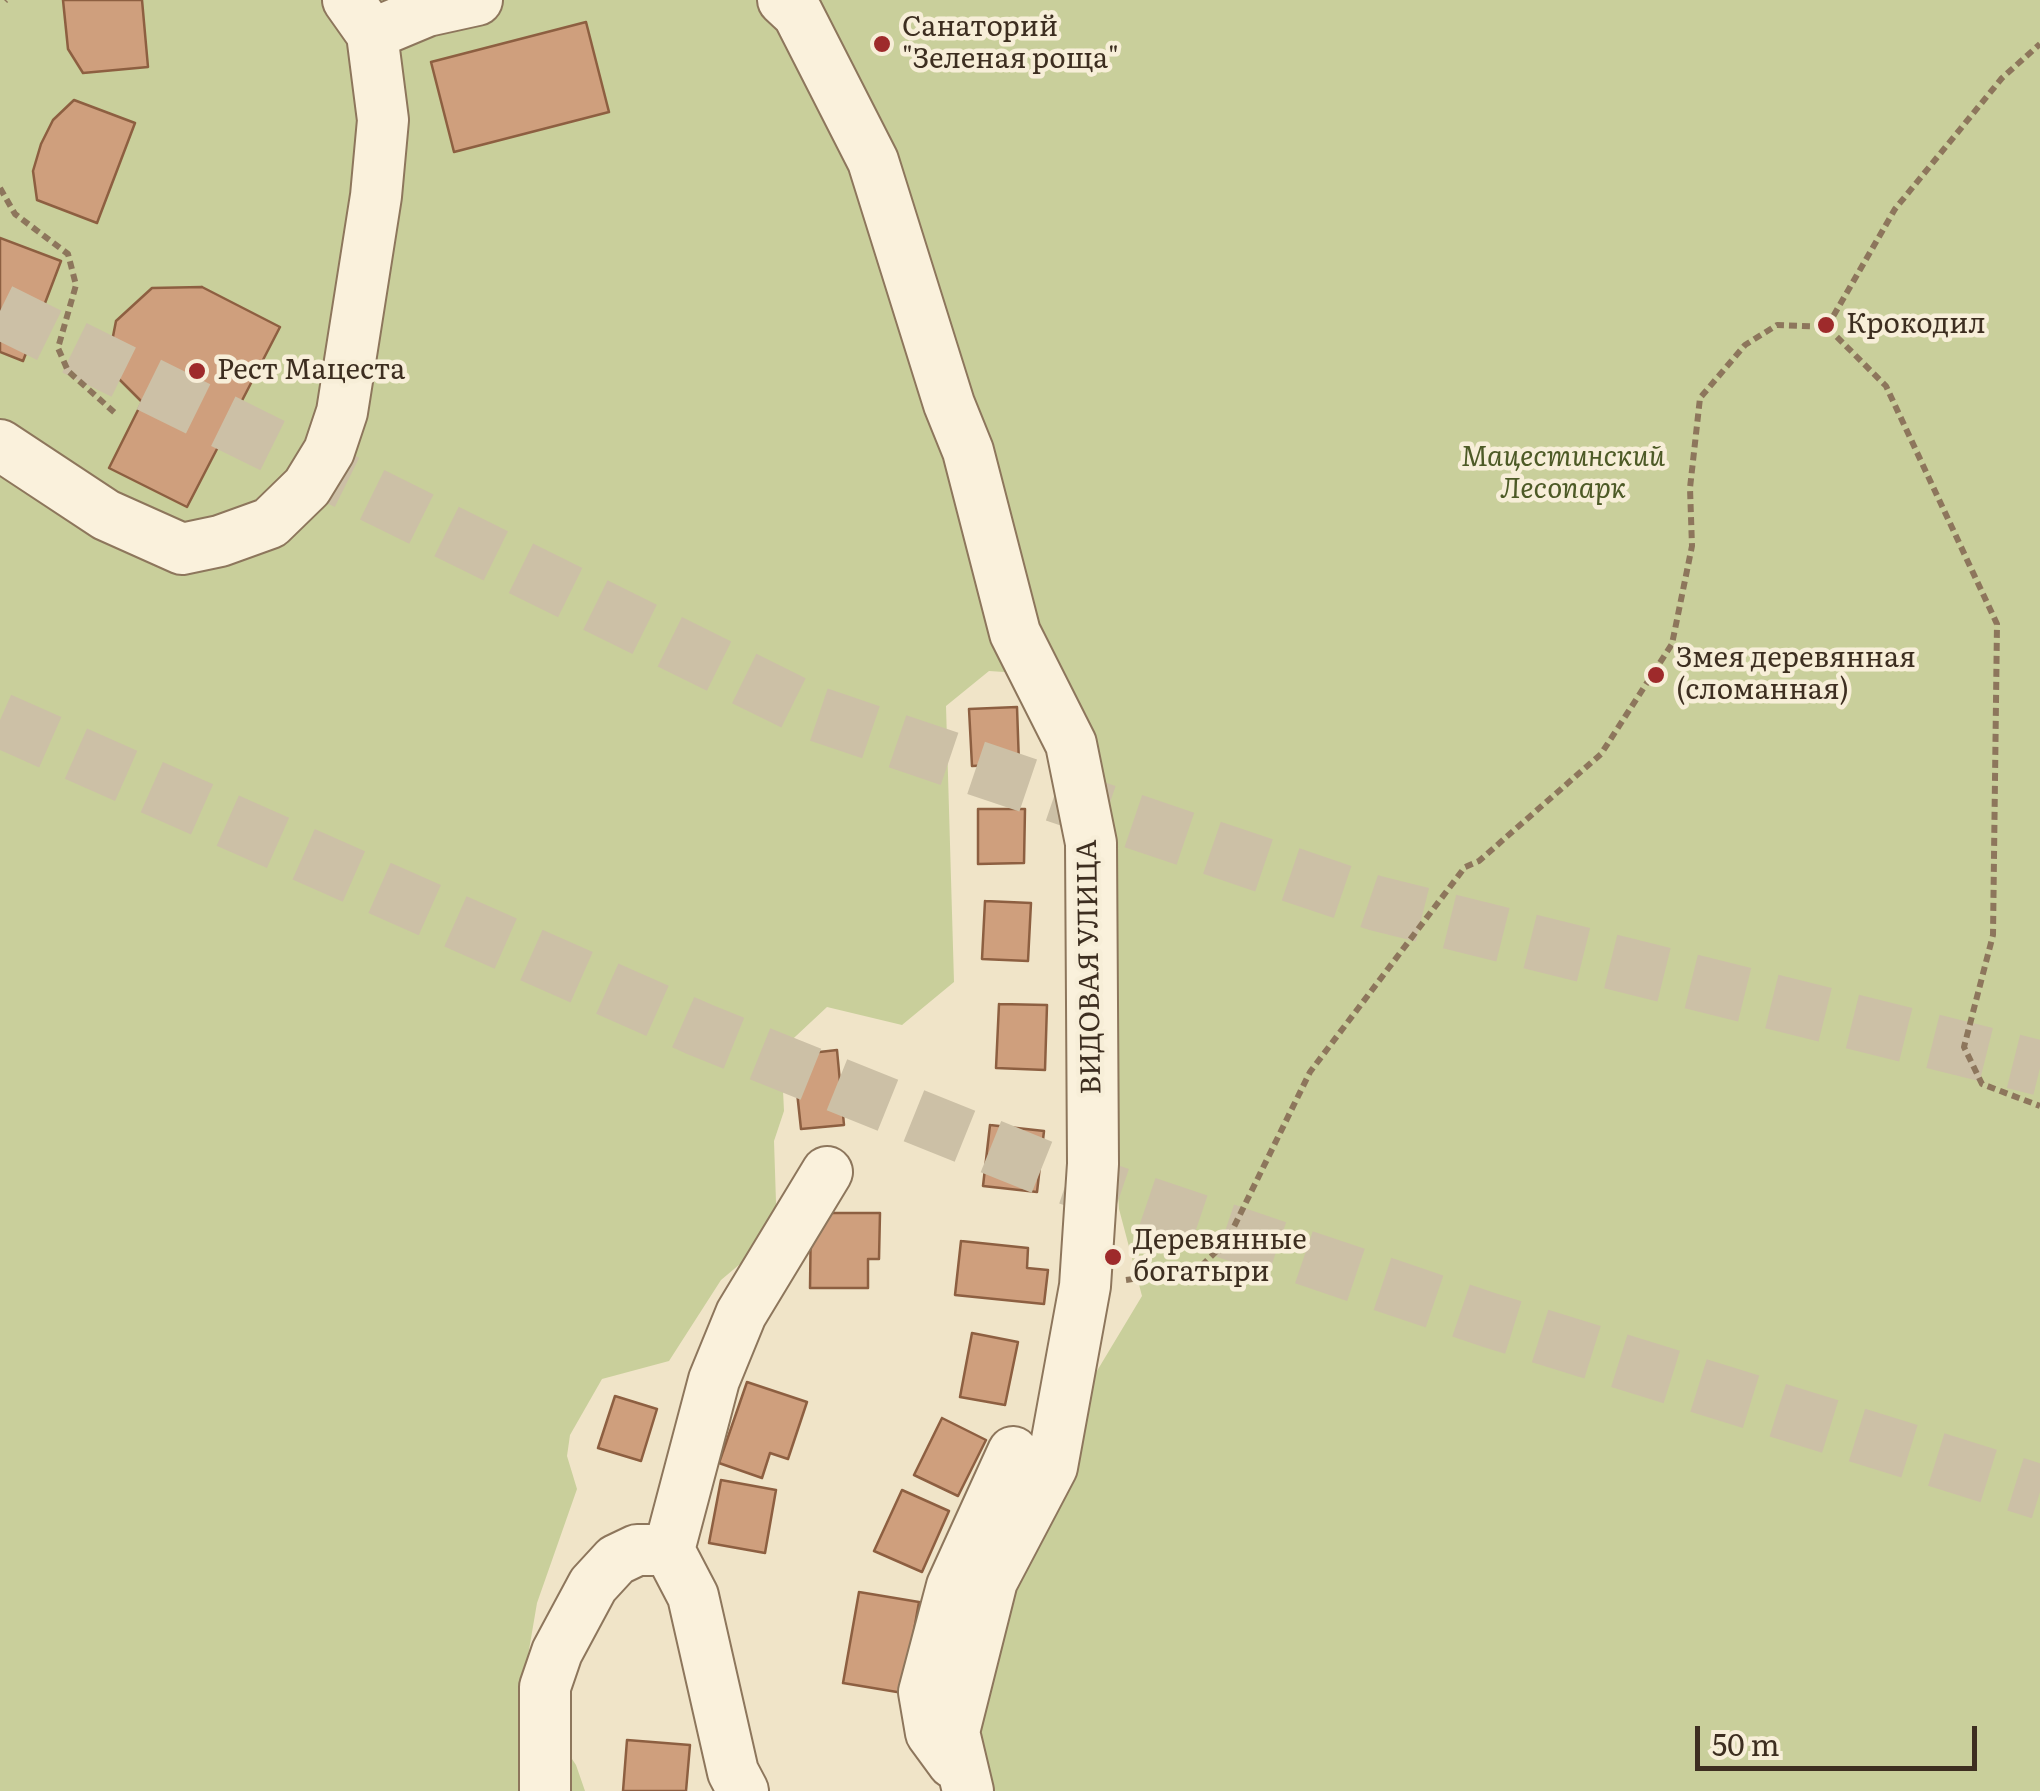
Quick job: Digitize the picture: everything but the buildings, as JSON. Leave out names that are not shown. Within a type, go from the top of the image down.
[{"type":"street","points":[[0,445],[106,515],[182,549],[220,542],[270,523],[307,487],[329,451],[342,412],[376,196],[382,120],[360,17],[476,0]]},
{"type":"street","name":"ВИДОВАЯ УЛИЦА","points":[[783,0],[798,14],[873,161],[949,404],[968,451],[1016,633],[1071,744],[1091,843],[1093,1164],[1085,1286],[1052,1467],[992,1581],[954,1732],[967,1787]]},
{"type":"street","points":[[743,1791],[733,1772],[692,1596],[668,1550],[714,1380],[741,1314],[827,1172]]},
{"type":"street","points":[[967,1787],[932,1733],[924,1692],[952,1586],[1013,1452]]},
{"type":"street","points":[[545,1791],[546,1687],[556,1652],[593,1585],[616,1560],[637,1550],[668,1550]]},
{"type":"path","points":[[1827,326],[1895,209],[2002,78],[2040,44]]},
{"type":"path","points":[[0,188],[15,214],[68,254],[76,285],[58,348],[68,371],[115,413]]},
{"type":"path","points":[[1085,1286],[1197,1270],[1227,1242],[1310,1072],[1466,867],[1601,754],[1672,644],[1692,546],[1690,488],[1700,398],[1745,345],[1777,325],[1827,326],[1886,386],[1996,624],[1993,936],[1964,1046],[1982,1084],[2040,1106]]},
{"type":"green space","name":"Мацестинский Лесопарк","points":[[0,0],[2040,0],[2040,1791],[959,1791],[1005,1524],[1142,1296],[1119,1209],[1111,1078],[1112,859],[1087,716],[1064,676],[989,671],[946,706],[954,982],[902,1025],[827,1007],[781,1050],[784,1111],[774,1141],[777,1233],[721,1280],[669,1361],[602,1379],[570,1435],[567,1456],[577,1489],[537,1603],[523,1685],[576,1765],[585,1791],[0,1791]]},
{"type":"tunnel","points":[[0,311],[814,713],[1375,903],[2040,1068]]},
{"type":"tunnel","points":[[0,720],[701,1030],[1064,1176],[1489,1320],[2040,1492]]},
{"type":"place","name":"Санаторий \"Зеленая роща\"","points":[[882,44]]},
{"type":"place","name":"Крокодил","points":[[1826,325]]},
{"type":"place","name":"Рест Мацеста","points":[[197,371]]},
{"type":"place","name":"Змея деревянная (сломанная)","points":[[1656,675]]},
{"type":"place","name":"Деревянные богатыри","points":[[1113,1257]]}]
